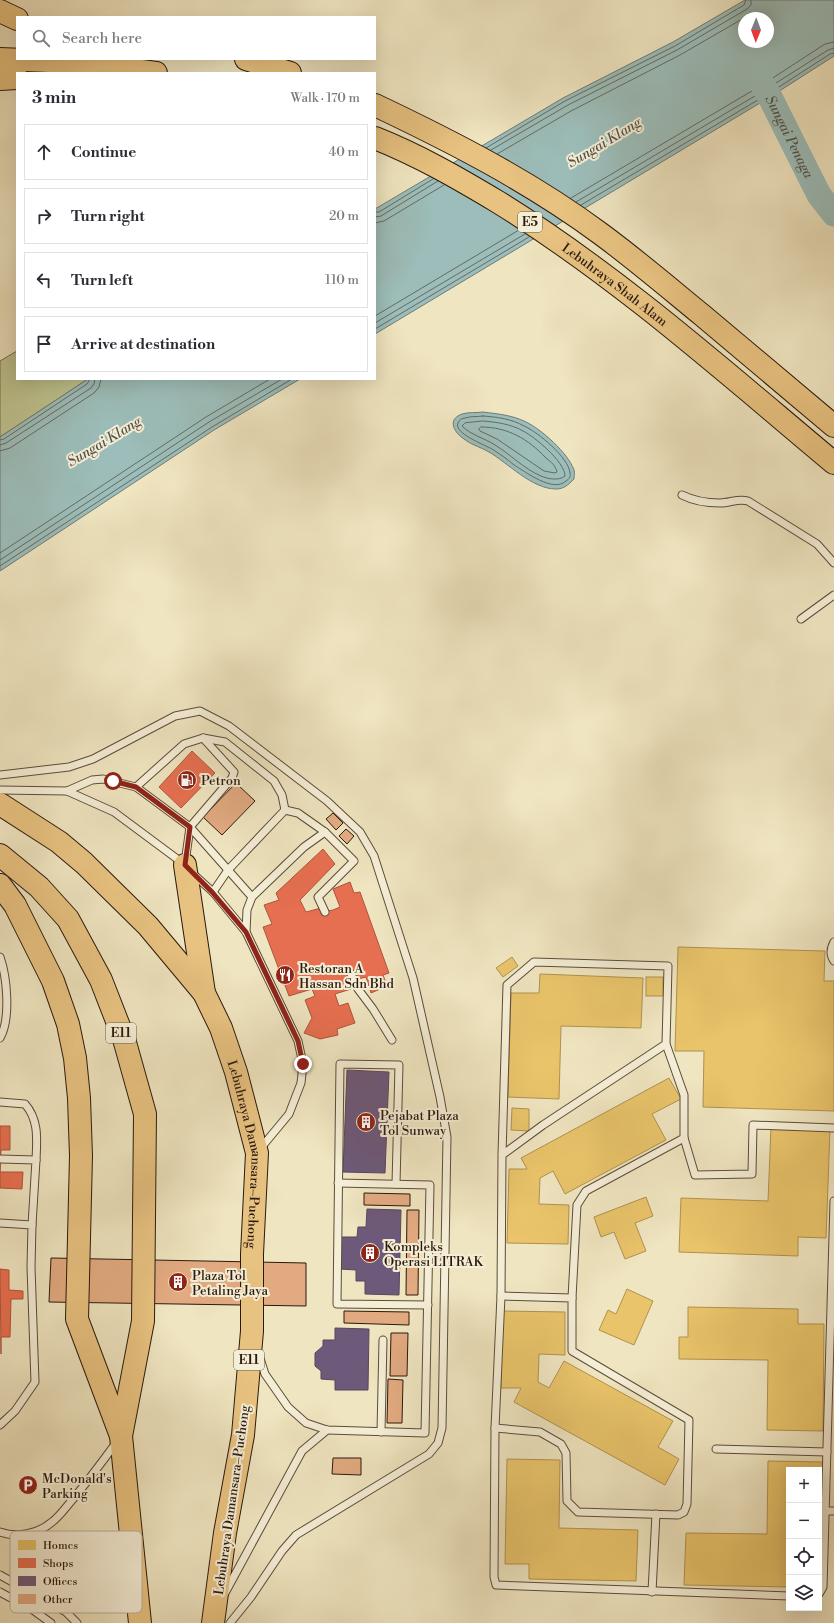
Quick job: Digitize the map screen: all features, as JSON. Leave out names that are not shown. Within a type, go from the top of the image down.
[{"type":"highway","points":[[0,11],[16,19]]},
{"type":"highway","points":[[0,27],[16,27]]},
{"type":"highway","points":[[0,59],[16,60]]},
{"type":"highway","points":[[25,60],[74,62],[153,72]]},
{"type":"highway","points":[[249,60],[287,72]]},
{"type":"highway","points":[[0,79],[16,78]]},
{"type":"highway","name":"E5","points":[[376,105],[497,167],[556,203],[601,234],[674,292],[834,426]]},
{"type":"highway","name":"Lebuhraya Shah Alam","points":[[385,142],[474,188],[534,225],[594,267],[656,314],[834,463]]},
{"type":"highway","name":"Lebuhraya Damansara–Puchong","points":[[0,804],[59,842],[84,863],[148,926],[204,993],[221,1028],[236,1072],[257,1153],[252,1254],[252,1331],[243,1435],[225,1533],[220,1619]]},
{"type":"highway","name":"E11","points":[[0,855],[39,887],[68,918],[104,988],[124,1039],[145,1114],[143,1321],[122,1436]]},
{"type":"highway","points":[[185,865],[204,993]]},
{"type":"highway","name":"E11","points":[[0,885],[15,905],[53,981],[68,1024],[75,1058],[79,1098],[81,1156],[77,1319],[122,1436],[131,1531]]},
{"type":"highway","name":"E11","points":[[139,1613],[140,1623]]},
{"type":"lane","points":[[682,495],[692,500],[720,503],[742,499],[748,501],[817,544],[834,563]]},
{"type":"lane","points":[[801,619],[834,595]]},
{"type":"lane","points":[[0,775],[69,767],[93,759],[175,716],[200,711],[229,726],[327,801],[360,832],[374,856],[413,978],[440,1097],[447,1137],[442,1428],[438,1443],[429,1454],[296,1535],[282,1551],[251,1597],[220,1619]]},
{"type":"lane","points":[[136,787],[184,744],[203,738],[225,742],[274,781],[282,795],[284,810]]},
{"type":"lane","points":[[185,865],[190,827],[232,778],[234,772],[203,738]]},
{"type":"lane","points":[[67,791],[92,780],[103,778],[136,787],[190,827],[252,897]]},
{"type":"lane","points":[[0,790],[67,791],[114,812],[185,865],[212,892],[246,932],[298,1041],[303,1064],[302,1083],[288,1114],[257,1153]]},
{"type":"lane","points":[[284,810],[298,813],[326,832],[354,861],[318,897],[324,912]]},
{"type":"lane","points":[[212,892],[228,870],[284,810]]},
{"type":"lane","points":[[246,932],[248,910],[252,897],[304,847],[326,832]]},
{"type":"lane","points":[[834,942],[831,955],[834,961]]},
{"type":"lane","points":[[0,957],[8,1002],[3,1033],[0,1038]]},
{"type":"lane","points":[[786,1596],[496,1585],[494,1577],[495,1428],[501,1296],[502,1156],[507,985],[534,962],[668,966],[666,1044],[684,1095],[684,1138],[695,1175],[752,1174],[754,1125],[834,1128]]},
{"type":"lane","points":[[351,974],[358,989],[373,1009],[392,1040]]},
{"type":"lane","points":[[502,1156],[543,1125],[666,1044]]},
{"type":"lane","points":[[396,1184],[399,1065],[340,1064],[337,1304],[428,1305]]},
{"type":"lane","points":[[0,1102],[25,1104],[35,1119],[37,1134],[31,1267],[35,1382],[15,1411],[0,1425]]},
{"type":"lane","points":[[495,1428],[540,1432],[561,1444],[566,1453],[567,1501],[578,1512],[678,1515],[684,1512],[687,1504],[688,1420],[572,1351],[572,1298],[577,1205],[586,1191],[684,1138]]},
{"type":"lane","points":[[0,1159],[36,1160]]},
{"type":"lane","points":[[252,1331],[265,1374],[288,1407],[306,1423],[327,1430],[425,1432],[430,1185],[338,1184]]},
{"type":"lane","points":[[822,1589],[826,1511],[834,1201]]},
{"type":"lane","points":[[0,1223],[32,1225]]},
{"type":"lane","points":[[501,1296],[572,1298]]},
{"type":"lane","points":[[381,1432],[383,1340]]},
{"type":"lane","points":[[220,1619],[302,1451],[327,1430]]},
{"type":"lane","points":[[38,1531],[52,1523],[88,1481],[122,1436]]},
{"type":"lane","points":[[716,1448],[827,1452]]},
{"type":"lane","points":[[826,1511],[834,1511]]},
{"type":"lane","points":[[652,1592],[656,1514]]},
{"type":"lane","points":[[0,1532],[10,1536]]},
{"type":"lane","points":[[0,1575],[10,1581]]},
{"type":"lane","points":[[0,1592],[10,1597]]},
{"type":"lane","points":[[37,1613],[51,1623]]},
{"type":"lane","points":[[67,1613],[77,1623]]},
{"type":"green space","points":[[16,352],[16,380],[86,380],[0,437],[0,361]]},
{"type":"water","name":"Sungai Klang","points":[[745,0],[834,0],[834,56],[770,97],[376,333],[376,208],[563,98],[673,42]]},
{"type":"water","name":"Sungai Klang","points":[[86,380],[298,380],[214,430],[0,571],[0,437]]},
{"type":"water","points":[[483,412],[515,418],[532,425],[539,430],[560,449],[571,463],[574,470],[574,479],[566,486],[559,489],[547,488],[538,485],[521,475],[489,452],[467,441],[455,430],[453,423],[457,417],[464,413]]},
{"type":"building: Homes","points":[[678,947],[825,951],[824,981],[834,981],[834,1111],[703,1107],[704,1051],[675,1051]]},
{"type":"building: Homes","points":[[512,957],[518,966],[503,977],[496,968]]},
{"type":"building: Homes","points":[[540,974],[643,978],[641,1028],[561,1026],[559,1099],[508,1097],[511,993],[539,993]]},
{"type":"building: Homes","points":[[646,977],[663,977],[663,996],[646,996]]},
{"type":"building: Homes","points":[[669,1078],[681,1099],[652,1114],[666,1140],[565,1194],[553,1171],[540,1178],[539,1204],[569,1205],[568,1244],[507,1243],[509,1169],[527,1169],[521,1158]]},
{"type":"building: Homes","points":[[512,1108],[529,1109],[529,1131],[511,1130]]},
{"type":"building: Homes","points":[[771,1127],[830,1129],[826,1238],[798,1237],[798,1256],[679,1252],[681,1198],[768,1201]]},
{"type":"building: Homes","points":[[646,1197],[653,1216],[635,1223],[646,1251],[625,1259],[614,1232],[601,1237],[594,1217]]},
{"type":"building: Homes","points":[[627,1289],[653,1301],[634,1345],[599,1330],[608,1310],[616,1314]]},
{"type":"building: Homes","points":[[688,1307],[798,1309],[798,1324],[824,1324],[823,1431],[767,1430],[768,1360],[679,1359],[679,1337],[688,1337]]},
{"type":"building: Homes","points":[[502,1311],[565,1312],[565,1355],[539,1354],[538,1382],[549,1388],[564,1361],[673,1421],[658,1447],[679,1459],[665,1485],[514,1402],[521,1388],[501,1388]]},
{"type":"building: Homes","points":[[507,1459],[560,1460],[559,1528],[638,1530],[636,1581],[529,1579],[529,1564],[505,1564]]},
{"type":"building: Homes","points":[[768,1461],[823,1462],[822,1516],[822,1467],[786,1467],[786,1587],[684,1585],[686,1533],[767,1534]]},
{"type":"building: Shops","name":"Petron","points":[[192,751],[215,773],[181,808],[159,787]]},
{"type":"building: Shops","points":[[323,849],[335,864],[300,900],[306,912],[321,908],[322,912],[340,907],[333,889],[350,882],[354,893],[360,892],[389,973],[383,975],[387,986],[371,993],[366,977],[358,979],[357,974],[347,976],[351,989],[335,994],[339,1006],[348,1003],[355,1023],[337,1029],[338,1035],[320,1039],[304,1033],[312,1018],[305,1000],[315,996],[312,989],[289,996],[263,927],[272,924],[264,905],[279,900],[276,893]]},
{"type":"building: Shops","points":[[0,1126],[10,1126],[10,1150],[1,1150],[0,1172]]},
{"type":"building: Shops","points":[[0,1172],[23,1172],[22,1189],[0,1188]]},
{"type":"building: Shops","points":[[0,1269],[9,1270],[9,1290],[23,1291],[23,1299],[11,1299],[10,1337],[1,1337],[1,1354]]},
{"type":"building: Offices","name":"Pejabat Plaza Tol Sunway","points":[[347,1070],[389,1072],[385,1173],[343,1172]]},
{"type":"building: Offices","name":"Kompleks Operasi LITRAK","points":[[367,1209],[401,1210],[399,1295],[365,1294],[365,1281],[356,1281],[356,1270],[340,1269],[341,1237],[357,1237],[358,1227],[366,1227]]},
{"type":"building: Offices","points":[[335,1328],[369,1329],[368,1390],[335,1390],[335,1380],[321,1379],[321,1371],[315,1366],[315,1353],[323,1346],[323,1340],[335,1340]]},
{"type":"building: Other","points":[[236,783],[255,801],[222,835],[203,817]]},
{"type":"building: Other","points":[[333,813],[343,823],[336,830],[326,819]]},
{"type":"building: Other","points":[[346,829],[354,836],[347,844],[339,836]]},
{"type":"building: Other","points":[[364,1193],[410,1194],[410,1206],[364,1205]]},
{"type":"building: Other","points":[[407,1210],[419,1210],[418,1295],[406,1295]]},
{"type":"building: Other","name":"Plaza Tol Petaling Jaya","points":[[51,1258],[306,1263],[306,1306],[49,1302]]},
{"type":"building: Other","points":[[344,1311],[409,1312],[409,1325],[344,1323]]},
{"type":"building: Other","points":[[391,1333],[408,1333],[407,1376],[390,1376]]},
{"type":"building: Other","points":[[388,1379],[403,1380],[402,1423],[387,1423]]},
{"type":"building: Other","points":[[333,1458],[361,1458],[361,1475],[332,1474]]},
{"type":"waterway","name":"Sungai Penaga","points":[[753,69],[770,97],[819,195],[834,214]]},
{"type":"place","name":"Petron","points":[[187,780]]},
{"type":"place","name":"Restoran A Hassan Sdn Bhd","points":[[285,975]]},
{"type":"place","name":"Pejabat Plaza Tol Sunway","points":[[366,1122]]},
{"type":"place","name":"Kompleks Operasi LITRAK","points":[[370,1253]]},
{"type":"place","name":"Plaza Tol Petaling Jaya","points":[[178,1282]]},
{"type":"place","name":"McDonald's Parking","points":[[28,1485]]},
{"type":"route","points":[[113,781],[136,787],[190,827],[185,865],[212,892],[246,932],[298,1041],[303,1064]]}]
